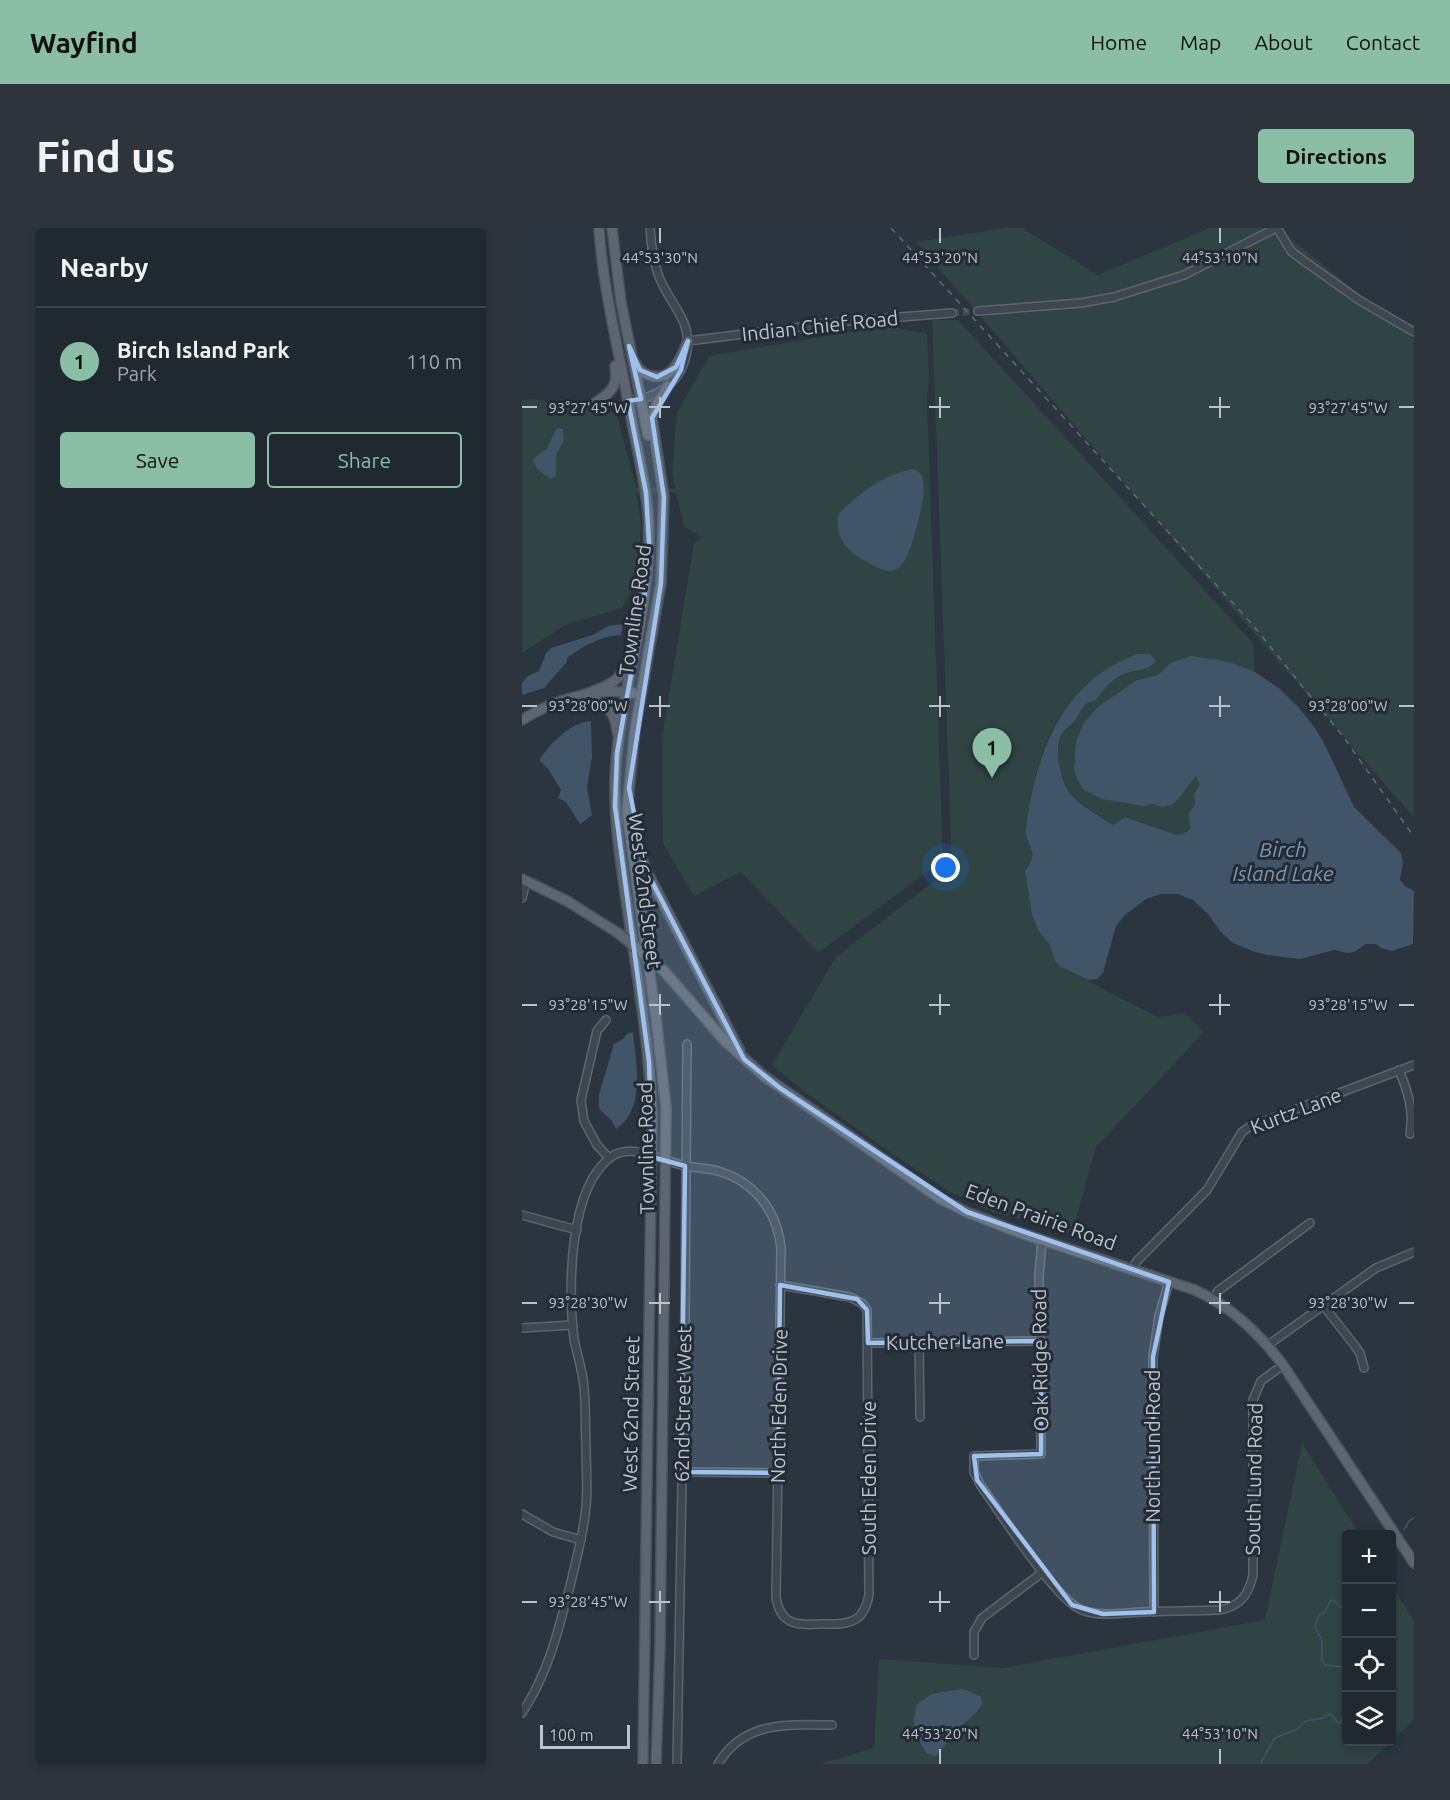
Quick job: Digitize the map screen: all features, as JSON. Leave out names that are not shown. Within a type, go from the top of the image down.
[{"type":"main road","points":[[592,405],[606,396],[616,380],[604,314],[599,228]]},
{"type":"main road","points":[[612,228],[621,302],[654,465],[663,536]]},
{"type":"main road","points":[[522,720],[552,704],[608,686],[624,672],[630,656],[642,588],[647,584],[649,543],[646,493],[603,269]]},
{"type":"main road","points":[[629,346],[637,367],[647,375],[657,377],[667,374],[676,367],[688,341]]},
{"type":"main road","points":[[663,536],[664,497],[652,418],[668,386]]},
{"type":"main road","name":"Townline Road","points":[[656,1764],[660,1646],[666,1108],[662,1063],[627,812],[631,759],[661,583],[663,536]]},
{"type":"main road","name":"West 62nd Street","points":[[644,1764],[652,1157],[649,1062],[617,832],[615,780],[617,753],[647,584]]},
{"type":"main road","points":[[580,696],[628,692],[642,694]]},
{"type":"main road","points":[[580,696],[600,702],[612,712],[617,725],[617,753]]},
{"type":"main road","points":[[629,788],[636,840],[645,868],[744,1059]]},
{"type":"main road","name":"Eden Prairie Road","points":[[524,880],[567,901],[618,933],[664,971],[724,1040],[744,1059],[780,1088],[941,1198],[967,1212],[1042,1240],[1213,1298],[1246,1322],[1283,1365],[1414,1563]]},
{"type":"street","points":[[628,401],[656,394],[668,386],[684,364],[688,341],[685,326],[658,274],[650,228]]},
{"type":"street","points":[[978,311],[1081,303],[1114,297],[1184,275],[1277,228],[1292,251],[1304,261],[1359,300],[1414,332]]},
{"type":"street","name":"Indian Chief Road","points":[[688,341],[849,321],[952,313]]},
{"type":"street","points":[[522,898],[524,880]]},
{"type":"street","points":[[522,1713],[539,1685],[549,1662],[582,1540],[587,1486],[585,1391],[573,1325],[570,1274],[577,1230],[588,1189],[609,1158],[597,1145],[584,1121],[581,1101],[597,1031],[606,1020]]},
{"type":"street","name":"62nd Street West","points":[[677,1764],[687,1044]]},
{"type":"street","name":"Kurtz Lane","points":[[1132,1269],[1137,1261],[1207,1190],[1242,1132],[1249,1127],[1414,1065]]},
{"type":"street","points":[[1399,1070],[1412,1106],[1410,1134]]},
{"type":"street","name":"North Eden Drive","points":[[609,1158],[621,1152],[645,1154],[685,1166],[726,1173],[761,1198],[776,1222],[780,1236],[776,1598],[782,1614],[795,1624],[849,1622],[863,1612]]},
{"type":"street","points":[[522,1215],[577,1230]]},
{"type":"street","points":[[1213,1298],[1218,1291],[1310,1223]]},
{"type":"street","name":"Oak Ridge Road","points":[[1042,1240],[1040,1276],[1041,1454],[974,1455],[974,1464],[977,1480],[1043,1572]]},
{"type":"street","points":[[1268,1345],[1376,1268],[1414,1252]]},
{"type":"street","name":"North Lund Road","points":[[1154,1612],[1153,1357],[1169,1282]]},
{"type":"street","name":"Kutcher Lane","points":[[780,1286],[857,1299],[867,1310],[868,1343],[1041,1341]]},
{"type":"street","points":[[1323,1305],[1360,1353],[1364,1368]]},
{"type":"street","points":[[522,1328],[573,1325]]},
{"type":"street","points":[[919,1342],[920,1417]]},
{"type":"street","name":"South Eden Drive","points":[[863,1612],[869,1595],[868,1343]]},
{"type":"street","name":"South Lund Road","points":[[1154,1612],[1227,1609],[1241,1602],[1251,1585],[1253,1575],[1253,1400],[1261,1381],[1283,1365]]},
{"type":"street","points":[[681,1472],[778,1473]]},
{"type":"street","points":[[522,1514],[553,1532],[582,1540]]},
{"type":"street","points":[[974,1654],[974,1632],[982,1618],[1043,1572],[1064,1598],[1082,1610],[1103,1614],[1154,1612]]},
{"type":"street","points":[[718,1764],[739,1740],[761,1729],[773,1726],[832,1725]]},
{"type":"highlighted area","points":[[688,341],[681,370],[652,418],[664,497],[661,583],[629,788],[645,868],[744,1059],[780,1088],[967,1212],[1169,1282],[1153,1357],[1154,1612],[1103,1614],[1072,1605],[977,1480],[974,1456],[1041,1454],[1041,1341],[868,1343],[867,1310],[857,1299],[780,1285],[778,1473],[681,1472],[685,1166],[652,1157],[649,1062],[615,806],[617,753],[644,601],[649,543],[646,493],[628,401],[641,399],[629,346],[640,370],[657,377],[676,367]]},
{"type":"green space","points":[[1006,228],[1022,228],[1098,275],[1210,228],[1278,228],[1414,339],[1414,818],[916,242]]},
{"type":"green space","points":[[932,320],[958,320],[1253,643],[1255,672],[1230,662],[1170,663],[1158,675],[1137,680],[1099,706],[1076,741],[1074,769],[1083,789],[1144,806],[1153,804],[1162,807],[1188,787],[1195,775],[1200,784],[1194,794],[1195,804],[1189,813],[1190,829],[1185,833],[1177,835],[1126,817],[1113,825],[1072,797],[1064,782],[1058,762],[1062,734],[1074,723],[1079,711],[1099,696],[1109,683],[1123,674],[1144,670],[1137,654],[1108,670],[1061,718],[1048,739],[1039,763],[1026,829],[1032,858],[1025,871],[1032,915],[1039,932],[1050,945],[1055,961],[1061,967],[1158,1017],[1185,1013],[1204,1032],[1096,1147],[1072,1233],[993,1212],[950,1192],[878,1144],[801,1089],[772,1065],[836,957],[952,867]]},
{"type":"green space","points":[[887,326],[927,334],[929,380],[927,397],[943,860],[818,953],[741,872],[694,896],[663,843],[662,738],[694,543],[702,537],[684,526],[676,493],[636,492],[641,523],[637,579],[622,608],[565,625],[522,653],[522,400],[533,399],[553,403],[567,409],[616,412],[636,487],[675,489],[672,470],[677,413],[709,356]]},
{"type":"green space","points":[[1302,1443],[1356,1530],[1342,1530],[1342,1746],[1387,1746],[1367,1764],[820,1764],[874,1748],[879,1659],[1003,1668],[1265,1620]],"holes":[[[961,1689],[976,1713],[959,1728],[949,1742],[927,1754],[917,1740],[916,1705],[931,1694]]]},
{"type":"green space","points":[[1396,1592],[1414,1621],[1414,1720],[1396,1737]]},
{"type":"water","points":[[556,429],[563,429],[564,440],[556,455],[556,476],[551,479],[537,469],[533,460],[547,449]]},
{"type":"water","points":[[914,469],[920,473],[924,489],[911,546],[907,557],[897,569],[890,571],[882,569],[848,549],[839,535],[838,515],[872,486],[892,475]]},
{"type":"water","points":[[623,624],[621,635],[592,642],[580,649],[567,658],[567,662],[544,688],[522,695],[522,683],[528,676],[539,671],[546,653],[551,648],[595,634],[608,626]]},
{"type":"water","name":"Birch Island Lake","points":[[1137,654],[1150,654],[1156,661],[1144,669],[1126,673],[1113,680],[1095,701],[1084,706],[1060,740],[1058,757],[1062,776],[1074,798],[1113,825],[1125,817],[1177,835],[1185,833],[1190,829],[1189,813],[1195,804],[1194,794],[1200,784],[1196,776],[1172,805],[1144,806],[1102,799],[1083,789],[1078,780],[1074,769],[1076,741],[1084,723],[1099,706],[1137,680],[1158,675],[1170,663],[1191,656],[1230,662],[1255,672],[1280,689],[1300,709],[1326,747],[1354,807],[1401,853],[1403,862],[1400,880],[1414,891],[1413,944],[1392,951],[1376,944],[1366,944],[1354,952],[1334,950],[1300,959],[1267,955],[1233,943],[1193,900],[1178,894],[1161,894],[1146,899],[1125,915],[1116,926],[1103,973],[1097,979],[1088,980],[1061,967],[1055,961],[1050,945],[1039,932],[1032,915],[1025,871],[1032,858],[1026,828],[1036,774],[1056,724],[1071,702],[1089,683],[1111,667]]},
{"type":"water","points":[[591,721],[592,757],[587,787],[592,815],[580,824],[566,802],[558,798],[561,790],[549,770],[539,760],[549,747],[568,730]]},
{"type":"water","points":[[633,1032],[637,1071],[635,1098],[632,1110],[616,1129],[612,1121],[599,1109],[599,1095],[614,1044]]},
{"type":"water","points":[[961,1689],[981,1697],[982,1704],[936,1756],[927,1754],[913,1732],[916,1705],[931,1694]]},
{"type":"waterway","points":[[1404,1530],[1409,1521],[1414,1518]]},
{"type":"waterway","points":[[1262,1764],[1275,1738],[1297,1729],[1306,1721],[1323,1718],[1329,1714],[1340,1723],[1344,1712],[1345,1670],[1343,1667],[1325,1665],[1322,1661],[1322,1640],[1315,1627],[1319,1615],[1324,1613],[1331,1600],[1342,1607]]},
{"type":"tunnel","points":[[952,313],[978,311]]},
{"type":"railway","points":[[891,228],[1252,624],[1345,739],[1414,837]]},
{"type":"place","name":"Birch Island Park","points":[[992,778]]}]
